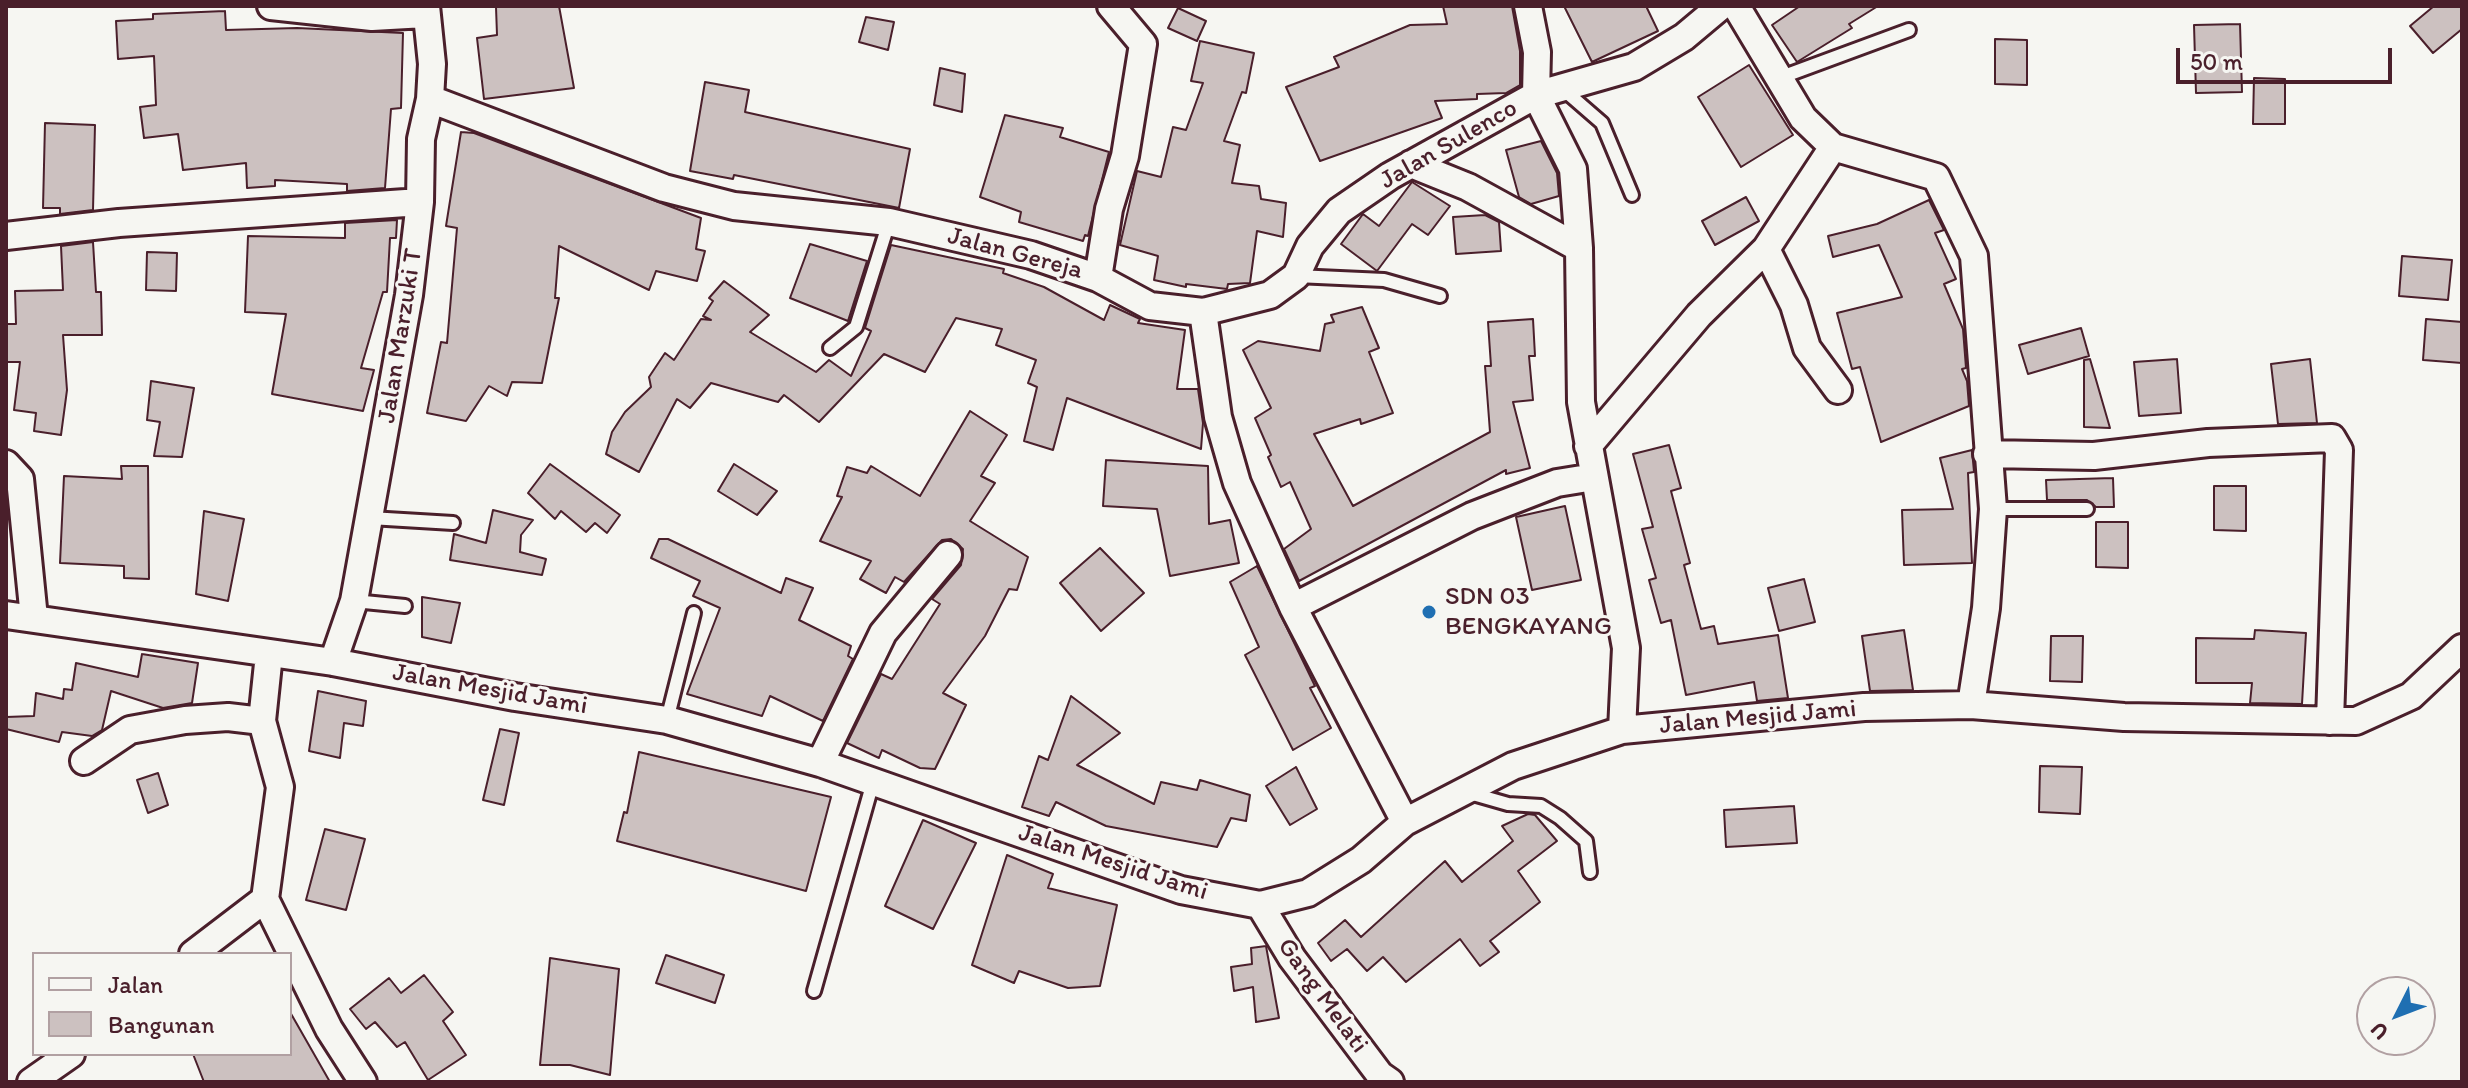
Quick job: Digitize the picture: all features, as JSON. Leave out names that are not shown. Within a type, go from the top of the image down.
[{"type":"street","points":[[271,6],[372,17],[426,10]]},
{"type":"street","points":[[1098,278],[1109,209],[1125,156],[1143,44],[1111,6]]},
{"type":"street","points":[[1528,6],[1537,52],[1536,95],[1573,169],[1579,248],[1581,402],[1626,648],[1622,730]]},
{"type":"street","name":"Jalan Sulenco","points":[[1296,276],[1310,246],[1339,211],[1411,164],[1536,95],[1634,67],[1684,37],[1721,6]]},
{"type":"street","points":[[1736,6],[1803,118],[1833,147],[1936,177],[1974,256],[1993,509],[1986,608],[1971,705]]},
{"type":"street","name":"Jalan Marzuki T","points":[[333,662],[354,601],[409,295],[420,202],[421,139],[430,99],[432,64],[426,10]]},
{"type":"street","name":"Jalan Gereja","points":[[430,99],[664,188],[734,206],[889,222],[1031,255],[1098,278],[1150,306],[1203,312]]},
{"type":"street","points":[[1588,446],[1699,315],[1766,249],[1833,147]]},
{"type":"street","points":[[1411,164],[1468,187],[1579,248]]},
{"type":"street","points":[[6,236],[119,223],[420,202]]},
{"type":"street","points":[[1766,249],[1794,305],[1807,348],[1838,390]]},
{"type":"street","points":[[1296,276],[1270,295],[1203,312],[1218,417],[1237,483],[1293,607],[1405,822]]},
{"type":"street","points":[[1987,454],[2094,456],[2208,443],[2332,438],[2339,450],[2330,721]]},
{"type":"street","points":[[6,464],[20,479],[34,618]]},
{"type":"street","points":[[1293,607],[1472,516],[1557,483],[1594,477]]},
{"type":"street","points":[[820,763],[883,633],[948,555]]},
{"type":"street","name":"Jalan Mesjid Jami","points":[[6,615],[333,662],[515,697],[667,720],[820,763],[1181,890],[1260,905],[1308,893],[1361,860],[1405,822],[1513,766],[1622,730],[1864,707],[1971,705],[2124,717],[2356,721],[2411,696],[2462,648]]},
{"type":"street","points":[[269,654],[262,721],[280,787],[265,899],[291,952]]},
{"type":"street","points":[[84,761],[130,730],[185,720],[228,717],[262,721]]},
{"type":"street","points":[[196,952],[265,899]]},
{"type":"street","name":"Gang Melati","points":[[1260,905],[1292,958],[1380,1075],[1390,1082]]},
{"type":"street","points":[[292,954],[329,1029],[363,1082]]},
{"type":"street","points":[[31,1082],[68,1056]]},
{"type":"lane","points":[[1779,78],[1909,30]]},
{"type":"lane","points":[[1562,88],[1602,123],[1632,195]]},
{"type":"lane","points":[[830,348],[856,327],[889,222]]},
{"type":"lane","points":[[1296,276],[1384,280],[1440,296]]},
{"type":"lane","points":[[1993,509],[2087,509]]},
{"type":"lane","points":[[370,518],[453,523]]},
{"type":"lane","points":[[354,601],[405,606]]},
{"type":"lane","points":[[667,720],[694,613]]},
{"type":"lane","points":[[814,991],[873,782]]},
{"type":"lane","points":[[1463,791],[1508,804],[1541,806],[1551,812],[1586,841],[1590,872]]},
{"type":"building","points":[[559,6],[574,88],[484,99],[477,38],[497,35],[496,7]]},
{"type":"building","points":[[1443,6],[1512,6],[1520,51],[1520,85],[1506,93],[1477,94],[1477,99],[1435,101],[1442,118],[1320,161],[1286,87],[1339,67],[1334,57],[1410,25],[1447,24]]},
{"type":"building","points":[[1564,6],[1646,6],[1658,31],[1592,62]]},
{"type":"building","points":[[1800,6],[1878,6],[1849,24],[1852,28],[1797,62],[1772,25]]},
{"type":"building","points":[[2434,6],[2462,6],[2462,29],[2433,53],[2410,26]]},
{"type":"building","points":[[1178,8],[1206,21],[1197,41],[1168,28]]},
{"type":"building","points":[[225,11],[226,30],[297,28],[403,33],[401,108],[391,109],[385,188],[347,191],[347,184],[275,180],[275,186],[247,188],[246,163],[183,170],[178,134],[144,138],[140,107],[156,105],[154,56],[118,59],[116,21],[153,19],[153,14]]},
{"type":"building","points":[[866,17],[894,22],[888,50],[859,42]]},
{"type":"building","points":[[2240,24],[2242,92],[2196,93],[2194,25]]},
{"type":"building","points":[[1995,39],[2027,40],[2027,85],[1995,84]]},
{"type":"building","points":[[1200,41],[1254,53],[1246,93],[1242,92],[1224,141],[1240,145],[1232,183],[1259,186],[1261,199],[1286,203],[1283,237],[1257,231],[1250,283],[1228,284],[1227,289],[1186,284],[1186,287],[1154,280],[1158,256],[1120,245],[1137,171],[1161,177],[1173,127],[1186,130],[1203,83],[1191,81]]},
{"type":"building","points":[[1749,65],[1793,135],[1741,167],[1698,97]]},
{"type":"building","points":[[940,68],[965,74],[962,112],[934,105]]},
{"type":"building","points":[[2254,78],[2285,79],[2285,124],[2253,124]]},
{"type":"building","points":[[705,82],[749,90],[745,112],[910,149],[899,208],[734,175],[733,179],[690,171]]},
{"type":"building","points":[[1005,115],[1063,128],[1060,137],[1109,152],[1088,236],[1085,235],[1083,241],[1019,222],[1021,212],[980,197]]},
{"type":"building","points":[[45,123],[95,125],[93,210],[60,214],[60,208],[43,208]]},
{"type":"building","points":[[461,132],[474,133],[701,218],[696,249],[705,251],[697,281],[656,271],[649,290],[559,246],[555,298],[559,298],[542,383],[512,382],[507,396],[489,386],[466,421],[427,413],[441,342],[447,343],[457,228],[446,226]]},
{"type":"building","points":[[1541,141],[1557,173],[1559,196],[1531,204],[1519,197],[1506,150]]},
{"type":"building","points":[[1412,182],[1450,206],[1428,235],[1412,224],[1377,271],[1341,244],[1363,214],[1379,226]]},
{"type":"building","points":[[1746,197],[1759,221],[1715,245],[1702,221]]},
{"type":"building","points":[[1929,200],[1944,230],[1935,233],[1956,279],[1944,284],[1963,329],[1966,368],[1962,369],[1967,381],[1969,406],[1881,442],[1860,367],[1852,369],[1837,313],[1902,297],[1879,245],[1833,257],[1828,236],[1877,224]]},
{"type":"building","points":[[1485,215],[1499,222],[1501,251],[1456,254],[1453,217]]},
{"type":"building","points":[[397,220],[396,238],[390,238],[387,292],[383,292],[361,368],[374,370],[363,411],[272,394],[286,314],[245,312],[248,236],[345,238],[345,223]]},
{"type":"building","points":[[93,242],[96,292],[101,292],[102,335],[63,335],[67,390],[61,435],[34,431],[36,413],[14,410],[20,362],[6,362],[6,324],[16,324],[15,291],[63,290],[61,246]]},
{"type":"building","points":[[810,244],[867,261],[848,321],[790,298]]},
{"type":"building","points":[[891,245],[1004,269],[1003,273],[1044,287],[1104,320],[1110,305],[1140,319],[1138,323],[1185,330],[1177,389],[1198,389],[1203,423],[1201,449],[1067,398],[1053,450],[1024,441],[1037,387],[1028,383],[1036,360],[996,345],[1002,329],[956,318],[925,372],[884,354],[819,422],[784,395],[778,402],[711,383],[690,408],[677,399],[639,472],[606,454],[612,432],[625,412],[651,387],[649,377],[665,353],[674,360],[701,319],[711,320],[703,316],[713,301],[709,298],[724,281],[769,315],[750,332],[816,372],[829,360],[851,376],[871,331],[865,328]]},
{"type":"building","points":[[147,252],[177,253],[176,291],[146,290]]},
{"type":"building","points":[[2402,256],[2452,260],[2448,300],[2399,296]]},
{"type":"building","points":[[1362,307],[1379,348],[1369,352],[1393,413],[1361,424],[1360,419],[1314,434],[1353,506],[1490,432],[1485,366],[1491,366],[1488,322],[1533,319],[1535,356],[1529,356],[1533,400],[1513,402],[1530,468],[1506,474],[1506,470],[1299,581],[1284,549],[1311,529],[1290,482],[1281,487],[1268,457],[1271,455],[1255,418],[1271,408],[1243,350],[1258,341],[1320,351],[1325,324],[1334,322],[1331,315]]},
{"type":"building","points":[[2426,319],[2462,322],[2462,363],[2423,360]]},
{"type":"building","points":[[2081,328],[2089,356],[2028,374],[2019,345]]},
{"type":"building","points":[[2090,359],[2110,428],[2084,427],[2084,360]]},
{"type":"building","points":[[2177,359],[2181,413],[2139,416],[2134,362]]},
{"type":"building","points":[[2310,359],[2317,423],[2278,424],[2271,364]]},
{"type":"building","points":[[151,381],[194,388],[182,457],[154,456],[160,422],[147,420]]},
{"type":"building","points":[[970,411],[1007,435],[981,476],[995,483],[970,521],[1028,557],[1017,590],[1009,589],[985,636],[943,693],[966,705],[935,769],[920,768],[882,750],[879,758],[847,743],[881,674],[892,679],[940,604],[932,599],[961,565],[963,549],[951,539],[942,540],[904,582],[895,577],[886,593],[860,579],[871,561],[820,541],[842,497],[837,496],[847,467],[867,473],[871,466],[920,496]]},
{"type":"building","points":[[1669,445],[1681,488],[1671,491],[1690,563],[1684,565],[1701,629],[1714,626],[1718,644],[1778,635],[1788,698],[1757,701],[1754,682],[1686,695],[1671,620],[1661,623],[1649,580],[1656,578],[1642,529],[1653,527],[1633,454]]},
{"type":"building","points":[[1972,450],[1974,472],[1968,473],[1972,563],[1904,565],[1902,510],[1953,509],[1940,458]]},
{"type":"building","points":[[1106,460],[1208,466],[1209,524],[1230,520],[1239,563],[1170,576],[1157,509],[1103,506]]},
{"type":"building","points":[[550,464],[620,515],[607,533],[595,523],[586,532],[561,511],[555,519],[528,493]]},
{"type":"building","points":[[734,464],[777,491],[757,515],[718,491]]},
{"type":"building","points":[[121,466],[148,466],[149,579],[124,578],[124,566],[60,563],[64,476],[122,479]]},
{"type":"building","points":[[2113,478],[2114,507],[2096,507],[2087,500],[2047,500],[2046,480]]},
{"type":"building","points":[[2214,486],[2246,486],[2246,531],[2214,530]]},
{"type":"building","points":[[1565,506],[1581,580],[1532,590],[1516,517]]},
{"type":"building","points":[[493,510],[533,520],[521,535],[520,552],[546,559],[542,575],[450,560],[454,534],[486,543]]},
{"type":"building","points":[[204,511],[244,519],[228,601],[196,594]]},
{"type":"building","points":[[2096,522],[2128,522],[2128,568],[2096,567]]},
{"type":"building","points":[[659,539],[668,539],[781,593],[786,578],[813,588],[799,620],[851,646],[848,656],[853,659],[823,721],[770,696],[762,716],[687,694],[720,608],[693,596],[700,581],[651,558]]},
{"type":"building","points":[[1100,548],[1144,593],[1101,631],[1060,583]]},
{"type":"building","points":[[1257,566],[1315,686],[1310,688],[1331,728],[1293,750],[1245,655],[1259,647],[1230,582]]},
{"type":"building","points":[[1804,579],[1815,622],[1779,631],[1768,588]]},
{"type":"building","points":[[422,597],[460,603],[451,643],[422,637]]},
{"type":"building","points":[[1904,630],[1913,690],[1870,691],[1862,636]]},
{"type":"building","points":[[2255,630],[2306,633],[2302,704],[2250,703],[2252,683],[2196,683],[2196,638],[2254,639]]},
{"type":"building","points":[[2051,636],[2083,636],[2082,682],[2050,681]]},
{"type":"building","points":[[142,654],[198,663],[192,703],[163,708],[111,691],[102,730],[92,736],[62,732],[59,742],[6,729],[6,717],[34,716],[36,693],[63,699],[64,689],[72,690],[76,663],[138,677]]},
{"type":"building","points":[[318,691],[366,701],[363,726],[344,723],[340,758],[309,751]]},
{"type":"building","points":[[1071,696],[1120,733],[1077,765],[1154,804],[1161,782],[1197,790],[1200,780],[1250,795],[1246,821],[1231,818],[1217,847],[1106,826],[1056,802],[1049,816],[1022,807],[1039,756],[1048,760]]},
{"type":"building","points":[[500,729],[519,733],[504,805],[483,800]]},
{"type":"building","points":[[639,752],[831,797],[806,891],[617,841],[624,812],[627,813]]},
{"type":"building","points":[[2040,766],[2082,767],[2080,814],[2039,812]]},
{"type":"building","points":[[1296,767],[1317,809],[1290,825],[1266,786]]},
{"type":"building","points":[[158,773],[168,805],[148,813],[137,780]]},
{"type":"building","points":[[1794,806],[1797,843],[1726,847],[1724,810]]},
{"type":"building","points":[[1528,814],[1535,815],[1557,841],[1518,871],[1540,902],[1490,941],[1499,952],[1480,966],[1460,939],[1406,982],[1383,957],[1367,971],[1347,949],[1331,961],[1318,943],[1345,920],[1361,937],[1445,861],[1462,882],[1513,841],[1502,826]]},
{"type":"building","points":[[923,820],[976,843],[933,929],[885,906]]},
{"type":"building","points":[[325,829],[365,839],[346,910],[306,900]]},
{"type":"building","points":[[1007,855],[1053,874],[1048,888],[1117,905],[1100,986],[1068,988],[1019,971],[1014,983],[972,965]]},
{"type":"building","points":[[1266,946],[1279,1018],[1256,1022],[1253,987],[1234,991],[1231,967],[1252,964],[1251,948]]},
{"type":"building","points":[[666,955],[724,975],[715,1003],[656,983]]},
{"type":"building","points":[[550,958],[619,969],[610,1075],[570,1065],[540,1065]]},
{"type":"building","points":[[424,975],[453,1012],[443,1021],[466,1055],[428,1080],[405,1042],[397,1047],[375,1022],[366,1029],[350,1009],[389,978],[401,993]]},
{"type":"building","points":[[292,1016],[330,1082],[204,1082],[194,1056],[292,1056]]},
{"type":"place","name":"SDN 03 BENGKAYANG","points":[[1429,612]]}]
